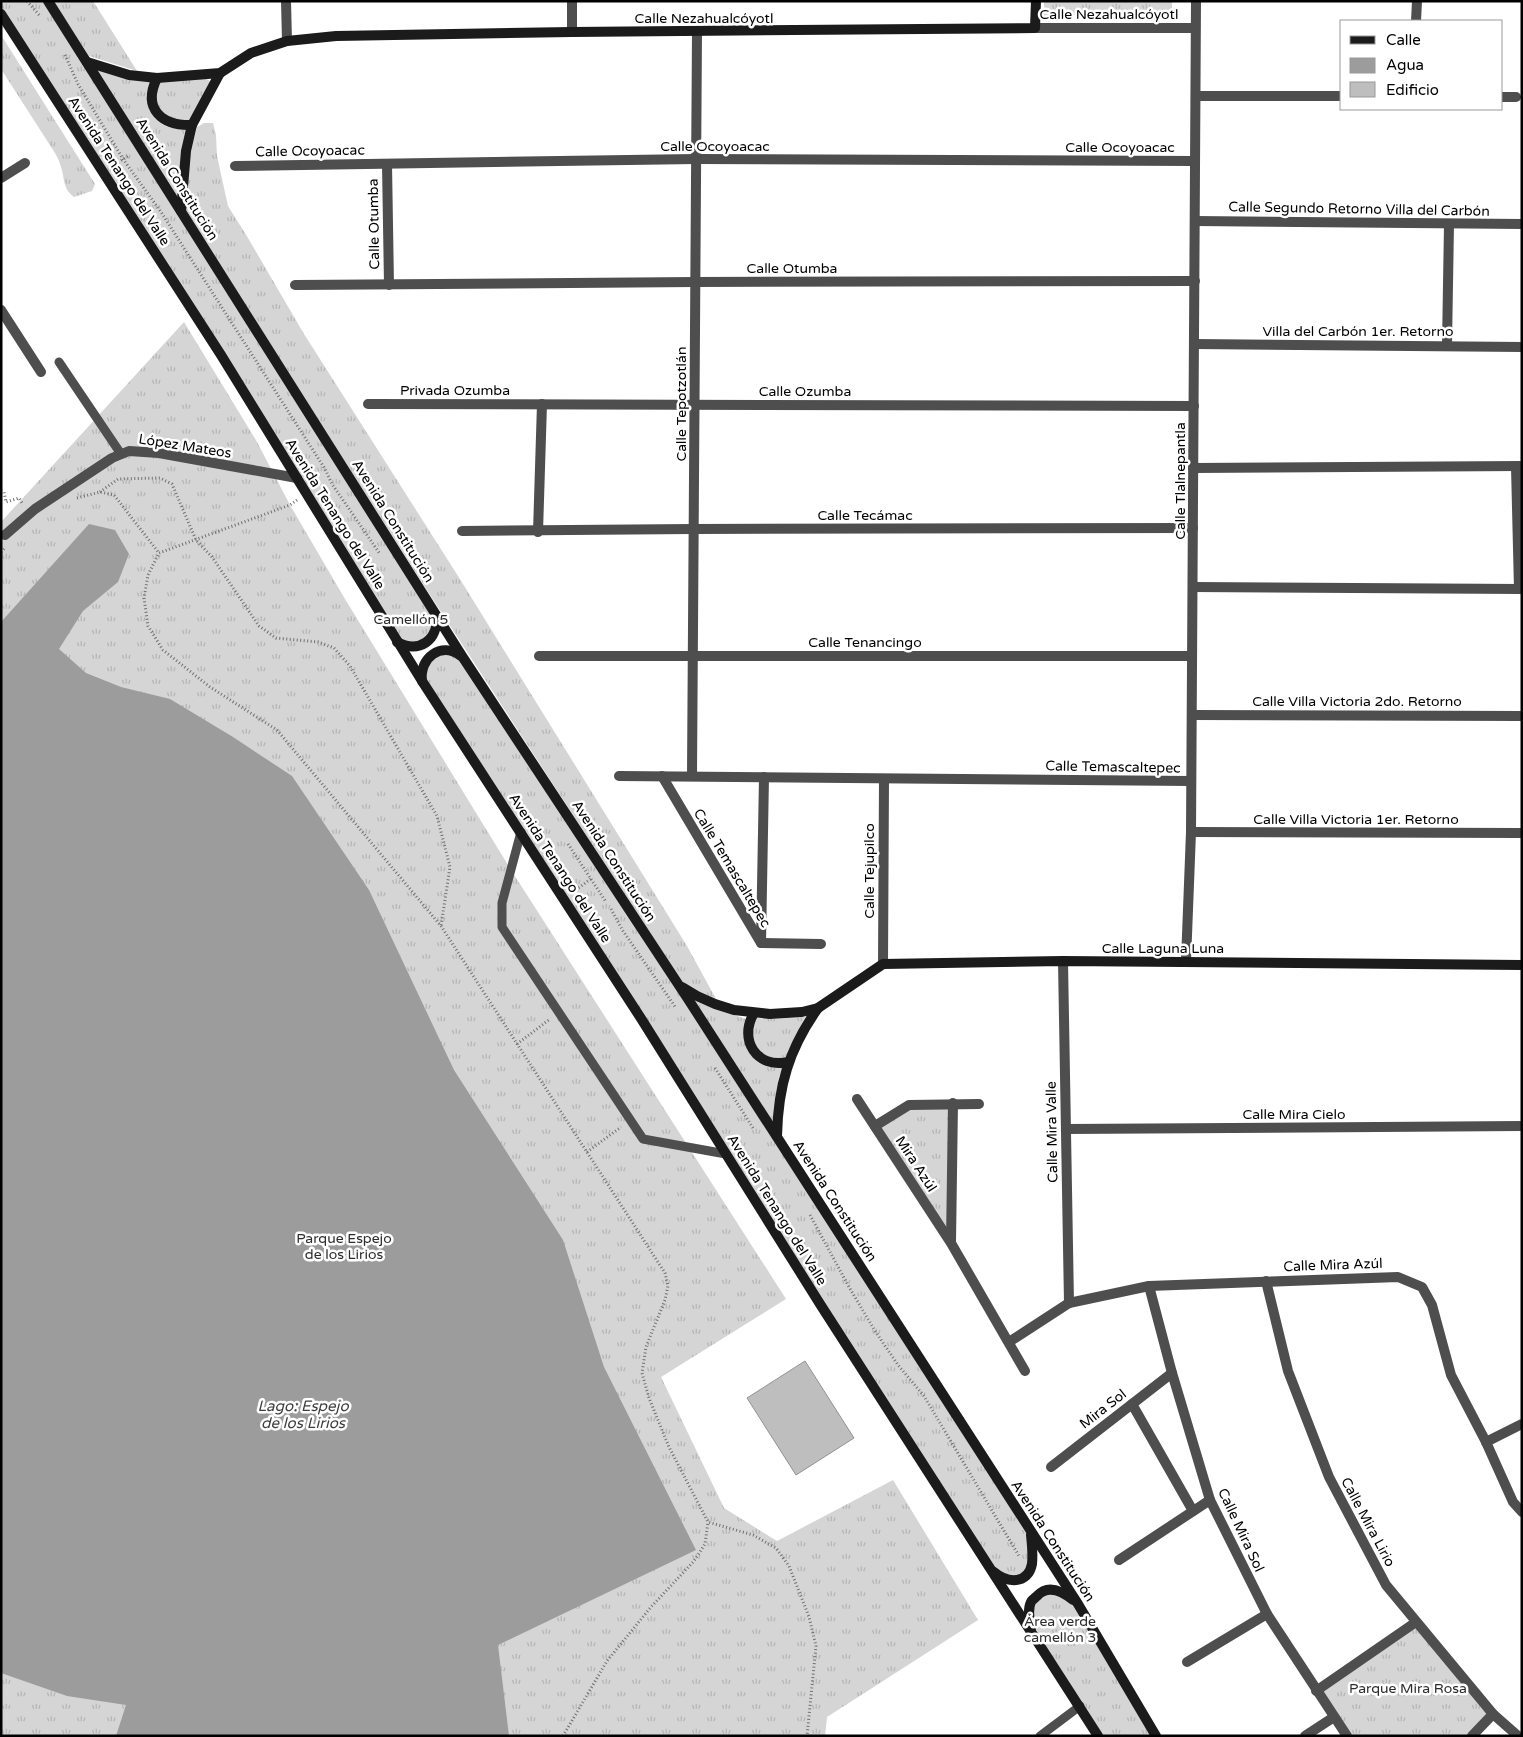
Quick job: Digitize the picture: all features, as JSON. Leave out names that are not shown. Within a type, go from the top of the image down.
[{"type":"main road","name":"Avenida Constitución","points":[[48,1],[462,656],[680,986],[1078,1604],[1156,1736]]},
{"type":"main road","points":[[1036,1],[1036,28]]},
{"type":"main road","name":"Avenida Tenango del Valle","points":[[1,14],[221,355],[397,642],[564,899],[820,1304],[1098,1736]]},
{"type":"main road","name":"Calle Nezahualcóyotl","points":[[87,62],[129,75],[157,78],[220,73],[251,53],[286,41],[336,36],[1036,28]]},
{"type":"main road","name":"Calle Nezahualcóyotl","points":[[181,211],[186,151],[192,125],[220,73]]},
{"type":"main road","points":[[157,78],[153,87],[153,106],[162,120],[179,126],[192,125]]},
{"type":"main road","points":[[397,642],[408,647],[427,642],[436,630],[436,615]]},
{"type":"main road","points":[[422,681],[422,668],[429,656],[434,652],[449,650],[462,656]]},
{"type":"main road","name":"Calle Laguna Luna","points":[[883,964],[1186,961],[1522,965]]},
{"type":"main road","points":[[777,1136],[779,1098],[788,1062],[806,1025],[818,1008],[883,964]]},
{"type":"main road","points":[[680,986],[715,1004],[734,1010],[786,1014],[818,1008]]},
{"type":"main road","points":[[754,1013],[750,1020],[748,1036],[754,1051],[759,1056],[773,1063],[788,1062]]},
{"type":"main road","points":[[986,1564],[998,1575],[1011,1581],[1018,1580],[1027,1575],[1032,1566],[1031,1533]]},
{"type":"main road","points":[[1031,1632],[1029,1616],[1031,1601],[1041,1592],[1053,1589],[1066,1595],[1078,1604]]},
{"type":"street","points":[[286,1],[286,41]]},
{"type":"street","points":[[572,1],[572,32]]},
{"type":"street","name":"Calle Tlalnepantla","points":[[1186,961],[1191,832],[1196,1]]},
{"type":"street","points":[[1416,20],[1417,1]]},
{"type":"street","name":"Calle Nezahualcóyotl","points":[[1036,28],[1195,28]]},
{"type":"street","name":"Calle Tepotzotlán","points":[[692,776],[697,32]]},
{"type":"street","points":[[1196,96],[1340,96]]},
{"type":"street","points":[[1503,97],[1516,97]]},
{"type":"street","name":"Calle Ocoyoacac","points":[[235,166],[696,159],[1194,161]]},
{"type":"street","points":[[1,178],[24,163]]},
{"type":"street","name":"Calle Otumba","points":[[388,164],[388,284]]},
{"type":"street","name":"Calle Segundo Retorno Villa del Carbón","points":[[1195,221],[1522,224]]},
{"type":"street","points":[[1447,346],[1449,224]]},
{"type":"street","name":"Calle Otumba","points":[[295,285],[1195,281]]},
{"type":"street","points":[[1,310],[41,372]]},
{"type":"street","name":"Villa del Carbón 1er. Retorno","points":[[1194,344],[1522,347]]},
{"type":"street","name":"Privada Ozumba","points":[[368,404],[542,404]]},
{"type":"street","points":[[538,532],[542,404]]},
{"type":"street","name":"Calle Ozumba","points":[[542,404],[1194,406]]},
{"type":"street","name":"López Mateos","points":[[6,540],[35,510],[112,458],[129,451],[159,453],[296,478]]},
{"type":"street","points":[[1193,468],[1519,466],[1520,589],[1193,587]]},
{"type":"street","name":"Calle Tecámac","points":[[462,531],[1193,528]]},
{"type":"street","name":"Calle Tenancingo","points":[[539,656],[1192,656]]},
{"type":"street","name":"Calle Villa Victoria 2do. Retorno","points":[[1192,715],[1522,716]]},
{"type":"street","points":[[619,776],[662,776]]},
{"type":"street","name":"Calle Temascaltepec","points":[[662,776],[1191,781]]},
{"type":"street","name":"Calle Temascaltepec","points":[[662,776],[761,943]]},
{"type":"street","name":"Calle Temascaltepec","points":[[761,943],[764,777]]},
{"type":"street","name":"Calle Tejupilco","points":[[883,964],[884,779]]},
{"type":"street","name":"Calle Villa Victoria 1er. Retorno","points":[[1191,832],[1522,834]]},
{"type":"street","points":[[761,943],[821,944]]},
{"type":"street","name":"Calle Mira Valle","points":[[1063,961],[1069,1303]]},
{"type":"street","name":"Mira Azúl","points":[[857,1099],[951,1243],[1025,1371]]},
{"type":"street","name":"Mira Azúl","points":[[951,1243],[952,1103]]},
{"type":"street","points":[[875,1126],[909,1105],[979,1104]]},
{"type":"street","name":"Calle Mira Cielo","points":[[1066,1129],[1522,1126]]},
{"type":"street","name":"Calle Mira Azúl","points":[[1009,1342],[1069,1303],[1150,1286],[1266,1280],[1398,1277],[1422,1287],[1432,1305],[1451,1375],[1486,1442],[1513,1502],[1522,1512]]},
{"type":"street","name":"Calle Mira Lirio","points":[[1266,1280],[1288,1371],[1329,1477],[1386,1585],[1493,1714],[1518,1736]]},
{"type":"street","name":"Calle Mira Sol","points":[[1150,1286],[1172,1373],[1210,1500],[1266,1614],[1347,1736]]},
{"type":"street","name":"Mira Sol","points":[[1051,1466],[1172,1373]]},
{"type":"street","points":[[1132,1404],[1193,1511]]},
{"type":"street","points":[[1486,1442],[1522,1424]]},
{"type":"street","points":[[1119,1560],[1210,1500]]},
{"type":"street","points":[[1187,1662],[1266,1614]]},
{"type":"street","points":[[1316,1691],[1416,1622]]},
{"type":"street","points":[[1472,1736],[1493,1714]]},
{"type":"street","points":[[1305,1736],[1334,1717]]},
{"type":"lane","points":[[60,362],[121,454]]},
{"type":"lane","points":[[521,832],[502,903],[502,927],[643,1139],[726,1154]]},
{"type":"lane","points":[[1040,1736],[1080,1706]]},
{"type":"path","points":[[27,1],[44,20]]},
{"type":"path","points":[[63,52],[78,84],[124,159],[161,212],[332,484],[385,561]]},
{"type":"path","points":[[103,172],[141,148]]},
{"type":"path","points":[[73,499],[100,492],[118,479],[160,478],[172,484],[196,540],[212,557],[259,626],[276,638],[318,642],[334,648],[350,666],[437,816],[450,868],[441,926]]},
{"type":"path","points":[[100,492],[114,495],[159,553]]},
{"type":"path","points":[[307,494],[290,505],[159,553],[148,575],[144,598],[148,626],[163,650],[210,686],[277,730],[441,926],[665,1273],[668,1286],[665,1300],[646,1347],[642,1374],[649,1398],[669,1447],[708,1522],[705,1544],[694,1561],[651,1607],[607,1661],[563,1736]]},
{"type":"path","points":[[1,552],[6,540]]},
{"type":"path","points":[[565,838],[623,931],[678,1011]]},
{"type":"path","points":[[564,899],[603,870]]},
{"type":"path","points":[[518,1044],[558,1012]]},
{"type":"path","points":[[710,1060],[757,1133]]},
{"type":"path","points":[[587,1152],[632,1120]]},
{"type":"path","points":[[809,1213],[848,1287],[898,1365],[924,1396],[1028,1572]]},
{"type":"path","points":[[708,1522],[753,1535],[776,1548],[789,1566],[809,1617],[816,1646],[806,1736]]},
{"type":"green space","name":"Camellón 5","points":[[1,1],[46,1],[435,615],[426,641],[403,643],[1,12]]},
{"type":"green space","points":[[53,1],[93,1],[137,71],[89,56]]},
{"type":"green space","points":[[1044,1],[1172,1],[1172,12],[1044,16]]},
{"type":"green space","points":[[1,35],[95,184],[92,191],[74,197],[67,190],[62,169],[55,153],[1,69]]},
{"type":"green space","points":[[97,69],[123,77],[151,81],[149,106],[156,119],[170,128],[187,128],[177,197]]},
{"type":"green space","points":[[203,77],[210,81],[209,86],[189,121],[168,119],[155,103],[159,81]]},
{"type":"green space","points":[[204,123],[213,123],[216,135],[217,156],[228,206],[304,334],[458,576],[687,946],[716,999],[697,992],[683,982],[649,932],[419,578],[185,210],[190,155],[197,127]]},
{"type":"green space","name":"Lago: Espejo de los Lirios","points":[[184,322],[257,442],[290,505],[345,599],[511,870],[786,1299],[661,1377],[724,1508],[777,1541],[893,1480],[978,1620],[827,1717],[825,1736],[1,1736],[1,522]]},
{"type":"green space","points":[[440,652],[461,657],[1029,1534],[1030,1565],[1018,1578],[998,1573],[423,680],[424,668]]},
{"type":"green space","points":[[693,998],[703,1004],[746,1019],[745,1028],[759,1062],[773,1068],[783,1067],[779,1077],[773,1123]]},
{"type":"green space","points":[[805,1017],[786,1057],[770,1057],[760,1051],[754,1043],[752,1032],[757,1018]]},
{"type":"green space","points":[[909,1108],[950,1109],[947,1231],[879,1127]]},
{"type":"green space","name":"Área verde camellón 3","points":[[1054,1592],[1076,1607],[1154,1736],[1101,1736],[1031,1631],[1033,1611],[1037,1600]]},
{"type":"green space","name":"Parque Mira Rosa","points":[[1418,1625],[1493,1717],[1475,1736],[1347,1736],[1316,1691]]},
{"type":"water","name":"Lago: Espejo de los Lirios","points":[[89,524],[115,530],[129,554],[118,582],[83,611],[59,649],[86,673],[121,687],[170,699],[292,776],[369,890],[454,1070],[563,1240],[604,1367],[696,1550],[498,1645],[509,1736],[116,1736],[126,1705],[67,1696],[1,1673],[1,622]]},
{"type":"building","points":[[805,1361],[854,1438],[796,1475],[747,1398]]},
{"type":"park label","name":"Parque Espejo de los Lirios","points":[[344,1246]]}]
